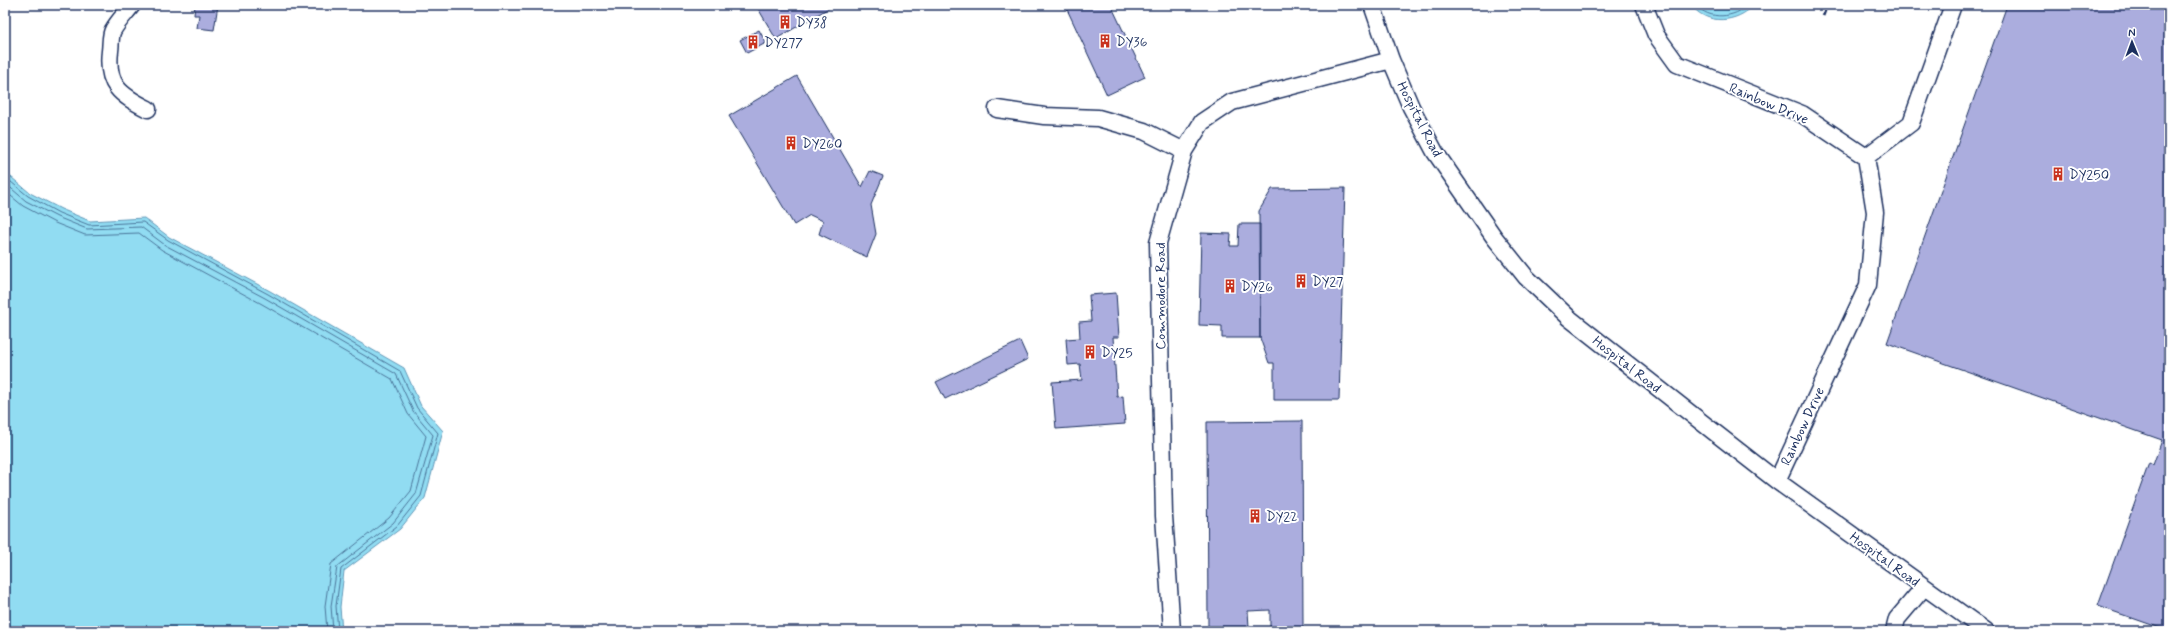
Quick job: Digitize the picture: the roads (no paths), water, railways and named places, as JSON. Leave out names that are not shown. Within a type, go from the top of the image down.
[{"type":"lane","points":[[132,5],[112,31],[110,54],[112,78],[125,98],[148,109]]},
{"type":"lane","name":"Hospital Road","points":[[1372,5],[1391,60],[1411,107],[1435,152],[1489,231],[1526,277],[1569,318],[1615,356],[1777,481],[1986,631]]},
{"type":"lane","name":"Rainbow Drive","points":[[1644,5],[1656,35],[1677,64],[1802,114],[1866,157],[1875,212],[1868,285],[1777,481]]},
{"type":"lane","points":[[1866,157],[1911,123],[1952,5]]},
{"type":"lane","name":"Commodore Road","points":[[1172,631],[1164,516],[1158,243],[1184,151],[1202,122],[1232,102],[1391,60]]},
{"type":"lane","points":[[997,109],[1044,116],[1098,118],[1144,131],[1184,151]]},
{"type":"lane","points":[[1894,631],[1898,619],[1924,587]]},
{"type":"water","points":[[1691,5],[1754,5],[1739,16],[1722,20],[1705,16]]},
{"type":"water","points":[[5,172],[30,193],[61,209],[90,221],[144,218],[169,237],[270,291],[404,368],[421,406],[443,431],[425,498],[400,529],[344,571],[340,607],[342,631],[5,631]]},
{"type":"railway","points":[[1823,16],[1827,5]]},
{"type":"place","name":"DY38","points":[[785,22]]},
{"type":"place","name":"DY36","points":[[1105,41]]},
{"type":"place","name":"DY277","points":[[753,42]]},
{"type":"place","name":"DY260","points":[[791,143]]},
{"type":"place","name":"DY250","points":[[2058,174]]},
{"type":"place","name":"DY27","points":[[1301,281]]},
{"type":"place","name":"DY26","points":[[1230,286]]},
{"type":"place","name":"DY25","points":[[1090,352]]},
{"type":"place","name":"DY22","points":[[1255,516]]}]
